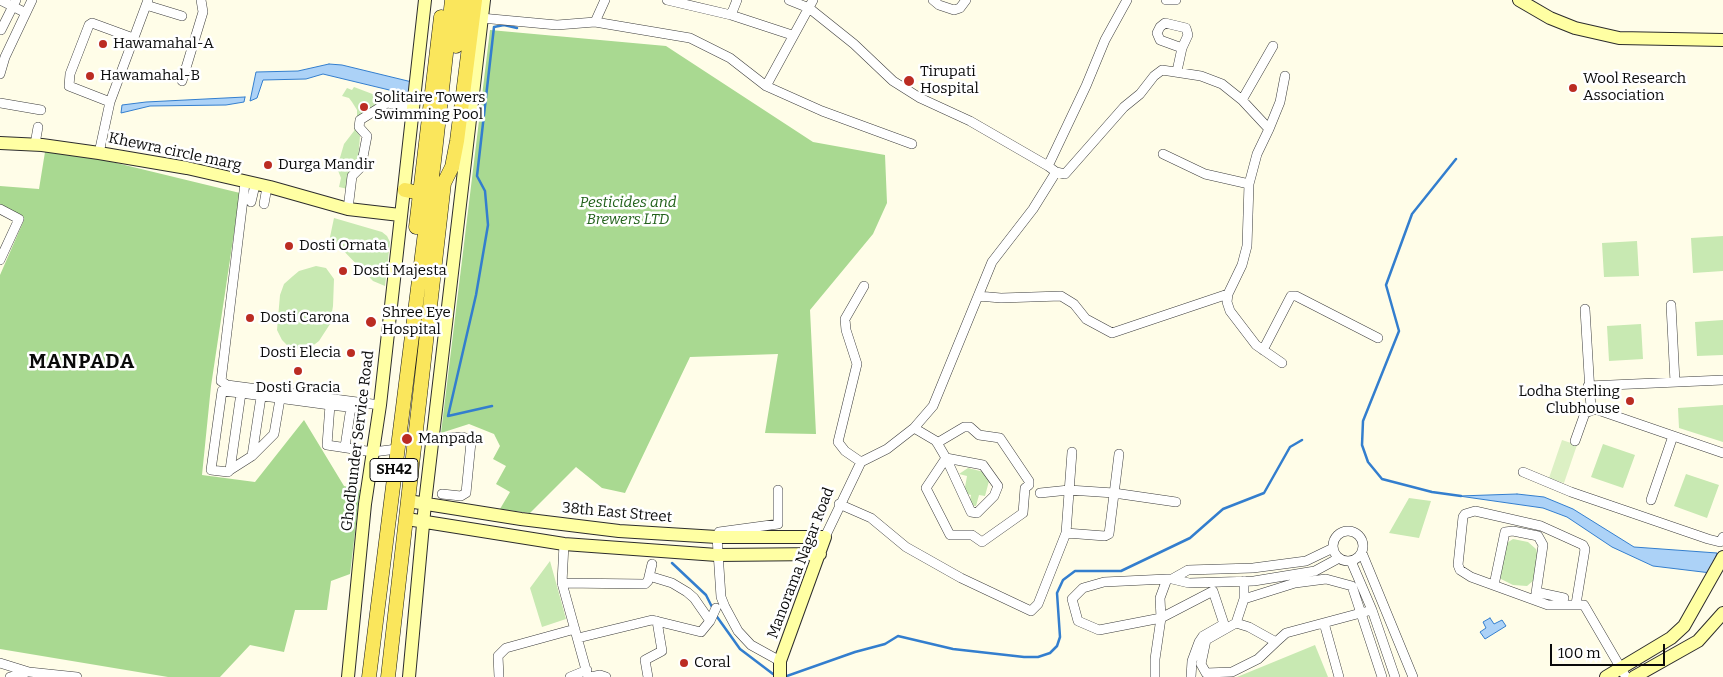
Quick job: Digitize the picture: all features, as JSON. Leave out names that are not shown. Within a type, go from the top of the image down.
[{"type":"main road","name":"SH42","points":[[370,677],[420,264],[414,249],[443,0]]},
{"type":"main road","points":[[444,183],[438,163],[452,0]]},
{"type":"main road","points":[[420,264],[438,163],[462,0]]},
{"type":"main road","name":"SH42","points":[[388,677],[444,183],[452,167],[464,119],[475,0]]},
{"type":"main road","points":[[405,190],[420,193]]},
{"type":"street","points":[[0,0],[14,3],[26,13]]},
{"type":"street","points":[[0,74],[5,56],[32,0]]},
{"type":"street","points":[[182,80],[203,12],[201,0]]},
{"type":"street","name":"Ghodbunder Service Road","points":[[348,677],[400,215],[405,190],[425,0]]},
{"type":"street","points":[[409,677],[464,119],[484,0]]},
{"type":"street","points":[[595,22],[605,0]]},
{"type":"street","points":[[668,0],[731,14],[792,35]]},
{"type":"street","points":[[731,14],[737,0]]},
{"type":"street","points":[[789,0],[811,4],[893,81],[920,98],[970,121],[1056,172],[1065,174],[1124,106],[1140,94],[1154,76],[1162,70],[1177,71],[1222,84],[1242,100],[1269,129]]},
{"type":"street","points":[[933,0],[939,5],[954,10],[960,8],[966,0]]},
{"type":"street","points":[[1048,166],[1086,86],[1105,40],[1127,0]]},
{"type":"street","points":[[1166,0],[1176,0]]},
{"type":"street","points":[[1519,0],[1550,18],[1575,28],[1619,38],[1723,40]]},
{"type":"street","points":[[1,30],[14,3]]},
{"type":"street","points":[[99,153],[110,102],[147,3],[182,16]]},
{"type":"street","points":[[766,86],[792,35],[811,4]]},
{"type":"street","points":[[481,18],[557,26],[595,22],[690,38],[730,58],[766,86],[822,111],[912,144]]},
{"type":"street","points":[[110,102],[69,86],[70,74],[89,25],[92,23],[133,38]]},
{"type":"street","points":[[1242,100],[1273,46]]},
{"type":"street","points":[[1177,71],[1182,48]]},
{"type":"street","points":[[1282,363],[1256,345],[1230,311],[1228,294],[1242,265],[1246,246],[1249,184],[1257,154],[1280,102],[1285,76]]},
{"type":"street","points":[[348,209],[352,176],[361,167],[367,136],[359,127],[360,120],[387,102],[414,106]]},
{"type":"street","points":[[0,103],[41,110]]},
{"type":"street","points":[[35,144],[38,127]]},
{"type":"street","name":"Khewra circle marg","points":[[0,143],[35,144],[186,168],[348,209],[400,215]]},
{"type":"street","points":[[1163,154],[1204,174],[1249,184]]},
{"type":"street","points":[[864,286],[846,320],[846,330],[857,364],[838,442],[861,462],[887,449],[914,428],[933,406],[948,365],[992,262],[1033,209],[1056,172]]},
{"type":"street","points":[[251,202],[256,185]]},
{"type":"street","points":[[256,185],[264,204]]},
{"type":"street","points":[[256,185],[221,381],[227,385],[379,407]]},
{"type":"street","points":[[0,208],[19,219],[0,260]]},
{"type":"street","points":[[978,296],[1001,298],[1061,296],[1074,304],[1086,319],[1112,333],[1228,294]]},
{"type":"street","points":[[1263,350],[1291,296],[1296,296],[1378,338]]},
{"type":"street","points":[[1671,305],[1675,382]]},
{"type":"street","points":[[1585,310],[1588,386],[1591,409]]},
{"type":"street","points":[[1588,386],[1723,380]]},
{"type":"street","points":[[280,399],[274,434],[252,456],[228,472],[210,468],[220,394],[222,391],[330,405],[379,407]]},
{"type":"street","points":[[230,470],[241,393]]},
{"type":"street","points":[[252,456],[261,396]]},
{"type":"street","points":[[330,405],[326,443],[373,452],[397,449]]},
{"type":"street","points":[[346,447],[351,407]]},
{"type":"street","points":[[1591,409],[1723,453]]},
{"type":"street","points":[[1575,441],[1585,413],[1591,409]]},
{"type":"street","points":[[937,443],[964,427],[970,428],[979,435],[1000,438],[1029,481],[1029,485],[1025,488],[1024,514],[982,542],[972,535],[950,535],[926,488],[946,458]]},
{"type":"street","points":[[914,428],[928,434],[937,443],[946,458],[970,512],[977,514],[994,496],[998,486],[978,463],[968,464],[946,458]]},
{"type":"street","points":[[1650,500],[1673,436]]},
{"type":"street","points":[[432,439],[461,437],[470,439],[471,442],[466,493],[461,496],[442,494]]},
{"type":"street","points":[[839,504],[871,518],[906,547],[961,578],[1028,611],[1038,604],[1066,534],[1072,452]]},
{"type":"street","points":[[1066,534],[1105,536],[1109,534],[1119,454]]},
{"type":"street","name":"Manorama Nagar Road","points":[[780,677],[780,661],[825,537],[839,504],[861,462]]},
{"type":"street","points":[[1523,472],[1571,492],[1722,541]]},
{"type":"street","points":[[778,490],[778,524],[716,535],[721,597],[738,631],[751,645],[780,661]]},
{"type":"street","points":[[1040,493],[1069,490],[1114,493],[1176,502]]},
{"type":"street","name":"38th East Street","points":[[408,500],[521,520],[619,531],[825,537]]},
{"type":"street","points":[[1564,598],[1536,596],[1494,585],[1465,574],[1458,565],[1463,517],[1470,511],[1541,526],[1583,545],[1585,549],[1576,604]]},
{"type":"street","points":[[406,519],[564,544],[717,555],[820,554]]},
{"type":"street","points":[[520,537],[521,520]]},
{"type":"street","points":[[1155,677],[1155,659],[1161,618],[1160,598],[1170,579],[1188,570],[1253,568],[1306,561],[1333,548],[1338,534],[1353,531],[1362,538],[1364,548],[1362,553],[1351,561]]},
{"type":"street","points":[[1494,585],[1505,532],[1513,531],[1538,536],[1543,541],[1536,596]]},
{"type":"street","points":[[564,544],[562,583],[589,675]]},
{"type":"street","points":[[1333,548],[1339,558]]},
{"type":"street","points":[[1362,553],[1413,677]]},
{"type":"street","points":[[1606,677],[1623,673],[1671,638],[1684,626],[1723,557]]},
{"type":"street","points":[[1191,677],[1192,661],[1199,642],[1203,636],[1224,624],[1213,591],[1161,618],[1099,630],[1078,621],[1072,599],[1083,588],[1104,582],[1170,579],[1189,583],[1249,581],[1315,571],[1339,558],[1351,561]]},
{"type":"street","points":[[1351,561],[1372,610],[1395,677]]},
{"type":"street","points":[[562,583],[645,584],[652,564]]},
{"type":"street","points":[[1253,568],[1236,623],[1206,640],[1201,664],[1206,673],[1232,672],[1258,659],[1286,634],[1372,610]]},
{"type":"street","points":[[649,576],[672,583],[686,592],[694,598],[710,621]]},
{"type":"street","points":[[1244,599],[1296,583],[1326,579],[1352,586],[1382,677]]},
{"type":"street","points":[[1536,596],[1558,607],[1581,604],[1587,608],[1623,673]]},
{"type":"street","points":[[499,677],[498,656],[506,648],[652,620],[701,632],[710,621],[716,608]]},
{"type":"street","points":[[1634,677],[1698,641],[1723,613]]},
{"type":"street","points":[[648,677],[645,660],[662,651],[657,621]]},
{"type":"street","points":[[1236,623],[1249,627],[1276,642]]},
{"type":"street","points":[[1324,623],[1338,677]]},
{"type":"street","points":[[0,663],[12,673]]},
{"type":"street","points":[[0,670],[12,673],[29,672],[77,677]]},
{"type":"street","points":[[570,677],[589,675],[606,677]]},
{"type":"green space","name":"Pesticides and Brewers LTD","points":[[490,30],[666,46],[813,142],[885,155],[887,203],[873,234],[810,310],[816,434],[765,433],[778,354],[690,357],[625,493],[602,488],[576,467],[530,513],[500,509],[510,492],[496,484],[506,466],[493,459],[500,446],[494,434],[469,424],[441,433]]},
{"type":"green space","points":[[354,87],[383,98],[382,103],[356,130],[360,136],[358,161],[348,189],[339,187],[341,178],[337,168],[344,144],[354,131],[357,119],[357,110],[352,102],[349,98],[342,96],[347,88],[352,90]]},
{"type":"green space","points":[[45,152],[104,160],[240,193],[211,386],[202,475],[255,482],[304,420],[344,486],[360,490],[350,574],[331,581],[327,610],[295,610],[284,652],[250,645],[220,677],[168,677],[0,649],[0,275],[24,220],[0,206],[0,186],[39,189]]},
{"type":"green space","points":[[334,218],[382,232],[387,236],[390,242],[385,286],[373,281],[330,237]]},
{"type":"green space","points":[[1723,236],[1723,271],[1693,273],[1691,238]]},
{"type":"green space","points":[[1637,241],[1639,276],[1604,277],[1602,243]]},
{"type":"green space","points":[[316,266],[326,268],[334,279],[330,324],[319,341],[307,350],[289,347],[282,340],[277,330],[280,295],[284,284],[299,271]]},
{"type":"green space","points":[[1723,320],[1723,355],[1697,356],[1695,322]]},
{"type":"green space","points":[[1641,324],[1643,359],[1609,361],[1607,326]]},
{"type":"green space","points":[[1723,405],[1723,442],[1679,428],[1678,408]]},
{"type":"green space","points":[[1562,440],[1577,445],[1564,483],[1549,478]]},
{"type":"green space","points":[[1603,444],[1635,455],[1623,488],[1591,477]]},
{"type":"green space","points":[[968,468],[984,472],[989,481],[985,496],[979,495],[976,506],[969,505],[971,495],[964,493],[967,476],[959,474]]},
{"type":"green space","points":[[1686,474],[1719,485],[1707,518],[1674,506]]},
{"type":"green space","points":[[1409,498],[1431,501],[1419,538],[1389,533]]},
{"type":"green space","points":[[1513,539],[1528,542],[1536,549],[1539,558],[1534,580],[1527,586],[1513,585],[1501,579],[1496,571],[1502,546]]},
{"type":"green space","points":[[550,561],[566,619],[542,627],[530,588]]},
{"type":"green space","points":[[1315,645],[1328,677],[1237,677]]},
{"type":"water","points":[[329,64],[342,65],[412,82],[410,95],[323,74],[306,79],[263,80],[257,98],[250,101],[256,72],[298,71]]},
{"type":"water","points":[[245,97],[244,102],[226,105],[150,106],[121,113],[122,105]]},
{"type":"water","points":[[1517,494],[1544,497],[1573,509],[1634,547],[1717,553],[1711,573],[1653,566],[1612,547],[1567,517],[1543,508],[1459,496]]},
{"type":"water","points":[[1490,618],[1494,624],[1502,620],[1506,626],[1485,639],[1480,632],[1486,628],[1483,622]]},
{"type":"waterway","points":[[492,406],[448,416],[476,295],[488,225],[485,191],[477,176],[494,27],[504,25],[517,28]]},
{"type":"waterway","points":[[1456,159],[1412,214],[1386,285],[1399,331],[1363,421],[1362,445],[1368,462],[1382,479],[1432,492],[1461,496]]},
{"type":"waterway","points":[[787,676],[855,652],[885,644],[898,636],[953,649],[1024,657],[1038,657],[1050,653],[1057,646],[1060,637],[1057,593],[1063,580],[1075,571],[1121,571],[1190,538],[1223,509],[1264,493],[1290,447],[1302,440]]},
{"type":"waterway","points":[[672,563],[706,595],[713,609]]},
{"type":"waterway","points":[[715,614],[740,649],[773,674]]},
{"type":"place","name":"Hawamahal-A","points":[[103,44]]},
{"type":"place","name":"Hawamahal-B","points":[[90,76]]},
{"type":"place","name":"Tirupati Hospital","points":[[909,81]]},
{"type":"place","name":"Wool Research Association","points":[[1573,88]]},
{"type":"place","name":"Solitaire Towers Swimming Pool","points":[[364,107]]},
{"type":"place","name":"Durga Mandir","points":[[268,165]]},
{"type":"place","name":"Dosti Ornata","points":[[289,246]]},
{"type":"place","name":"Dosti Majesta","points":[[343,271]]},
{"type":"place","name":"Dosti Carona","points":[[250,318]]},
{"type":"place","name":"Shree Eye Hospital","points":[[371,322]]},
{"type":"place","name":"Dosti Elecia","points":[[351,353]]},
{"type":"place","name":"Dosti Gracia","points":[[298,371]]},
{"type":"place","name":"Lodha Sterling Clubhouse","points":[[1630,401]]},
{"type":"place","name":"Manpada","points":[[407,439]]},
{"type":"place","name":"Coral","points":[[684,663]]},
{"type":"district","name":"MANPADA","points":[[82,362]]}]
